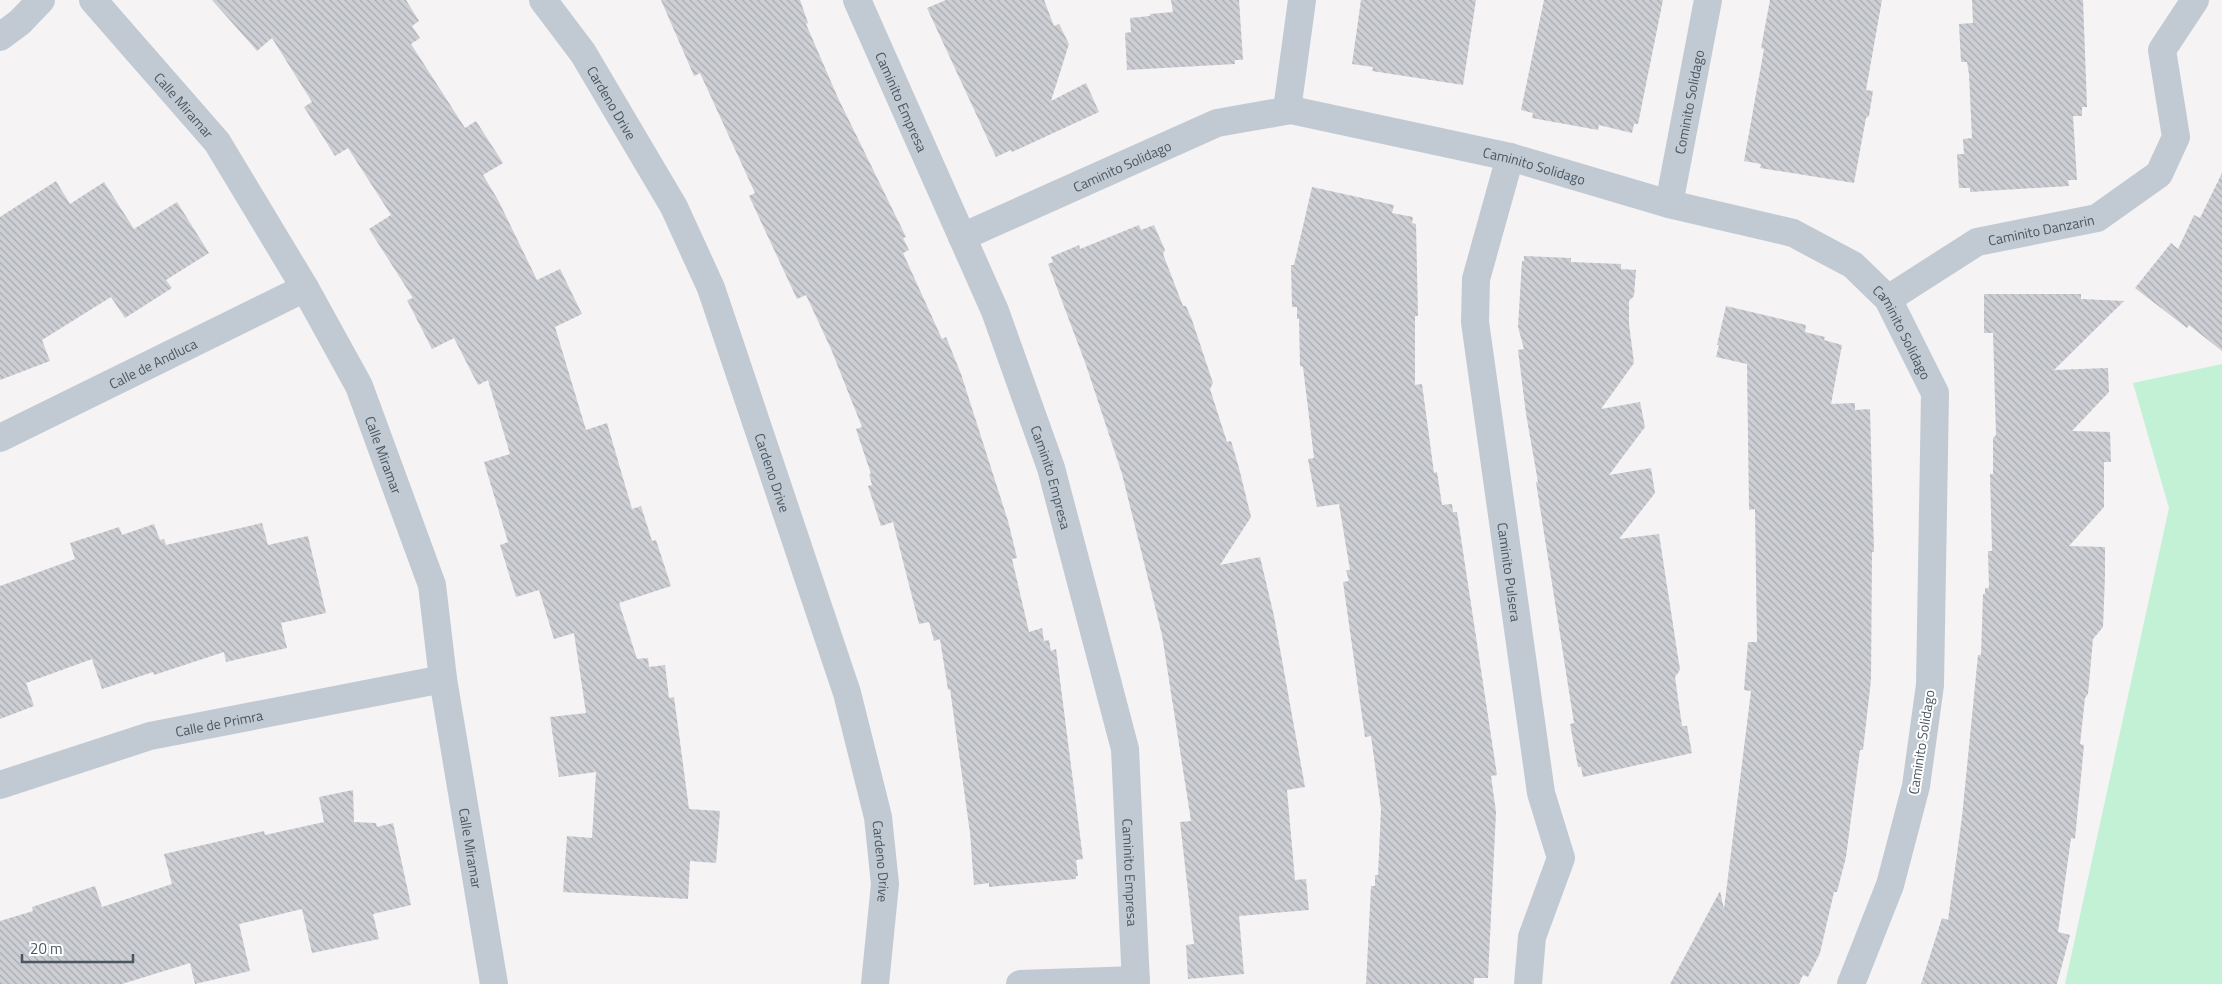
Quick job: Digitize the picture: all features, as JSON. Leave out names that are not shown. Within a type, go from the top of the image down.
[{"type":"street","points":[[0,37],[20,22],[41,0]]},
{"type":"street","name":"Calle Miramar","points":[[93,0],[216,142],[305,288],[360,386],[432,585],[443,679],[494,984]]},
{"type":"street","name":"Cardeno Drive","points":[[543,0],[583,53],[674,207],[714,298],[847,693],[878,817],[885,884],[875,984]]},
{"type":"street","name":"Caminito Empresa","points":[[857,0],[995,311],[1051,468],[1125,749],[1136,982]]},
{"type":"street","points":[[1287,110],[1302,0]]},
{"type":"street","name":"Cominito Solidago","points":[[1669,204],[1708,0]]},
{"type":"street","name":"Caminito Danzarin","points":[[1888,299],[1977,242],[2097,218],[2159,174],[2176,137],[2162,50],[2195,0]]},
{"type":"street","name":"Caminito Solidago","points":[[962,236],[1217,123],[1291,110],[1510,157],[1669,204],[1793,233],[1853,265],[1888,299],[1935,393],[1930,685],[1916,786],[1890,885],[1851,984]]},
{"type":"street","name":"Caminito Pulsera","points":[[1510,157],[1476,279],[1475,322],[1541,793],[1561,858],[1532,937],[1528,984]]},
{"type":"street","name":"Calle de Andluca","points":[[0,438],[305,288]]},
{"type":"street","name":"Calle de Primra","points":[[0,785],[150,736],[443,679]]},
{"type":"street","points":[[1020,984],[1136,982]]},
{"type":"green space","points":[[2222,364],[2222,984],[2065,984],[2169,508],[2133,383]]},
{"type":"building","points":[[212,0],[406,0],[419,21],[412,26],[420,38],[411,44],[465,128],[476,121],[503,163],[483,175],[498,200],[537,280],[560,269],[582,314],[555,327],[586,430],[607,423],[632,509],[641,506],[652,541],[656,540],[671,586],[619,603],[637,659],[648,658],[649,667],[665,665],[669,698],[674,697],[689,809],[720,811],[716,863],[690,861],[688,899],[563,892],[567,836],[592,838],[596,772],[559,777],[550,717],[586,713],[574,633],[554,639],[539,590],[516,597],[500,545],[508,542],[484,462],[510,454],[488,380],[478,385],[454,338],[432,349],[407,300],[413,298],[369,229],[391,215],[348,148],[335,156],[304,107],[312,102],[272,38],[257,51]]},
{"type":"building","points":[[661,0],[800,0],[808,23],[806,24],[838,98],[906,237],[903,238],[909,250],[903,253],[942,339],[946,337],[961,374],[1008,521],[1017,558],[1012,559],[1029,632],[1042,628],[1044,641],[1049,640],[1051,651],[1056,649],[1083,859],[1076,860],[1078,876],[1076,876],[1076,879],[989,887],[989,883],[974,885],[970,833],[950,689],[948,690],[940,639],[934,641],[929,622],[919,624],[893,522],[881,526],[868,486],[872,485],[869,474],[871,474],[856,429],[862,427],[831,349],[806,295],[797,299],[749,196],[755,193],[700,73],[694,76]]},
{"type":"building","points":[[946,0],[1044,0],[1054,26],[1059,24],[1069,44],[1051,101],[1086,83],[1099,112],[1012,152],[1011,150],[996,157],[927,8]]},
{"type":"building","points":[[1171,0],[1239,0],[1243,60],[1235,60],[1235,64],[1127,70],[1125,33],[1131,32],[1130,18],[1173,12]]},
{"type":"building","points":[[1361,0],[1476,0],[1463,85],[1372,71],[1373,67],[1352,64]]},
{"type":"building","points":[[1544,0],[1663,0],[1638,124],[1634,124],[1632,133],[1599,125],[1598,130],[1532,118],[1533,113],[1521,110]]},
{"type":"building","points":[[1770,0],[1882,0],[1866,90],[1873,91],[1854,183],[1760,168],[1761,164],[1744,161],[1764,49],[1761,48]]},
{"type":"building","points":[[1972,0],[2083,0],[2087,107],[2082,107],[2082,116],[2073,116],[2077,180],[2068,180],[2069,186],[1970,192],[1970,188],[1959,188],[1957,154],[1964,154],[1963,139],[1972,138],[1969,74],[1967,62],[1961,62],[1959,24],[1973,23]]},
{"type":"building","points":[[2222,173],[2222,351],[2189,325],[2187,328],[2135,288],[2171,243],[2178,249],[2194,215],[2200,218]]},
{"type":"building","points":[[56,181],[70,204],[104,182],[134,229],[177,202],[209,253],[166,280],[172,288],[125,318],[111,297],[42,340],[50,361],[0,380],[0,217]]},
{"type":"building","points":[[1312,187],[1394,205],[1392,213],[1413,217],[1412,223],[1416,224],[1418,316],[1415,316],[1415,385],[1422,384],[1434,473],[1437,472],[1442,505],[1452,504],[1453,512],[1457,512],[1497,775],[1491,776],[1496,812],[1488,978],[1474,978],[1474,984],[1366,984],[1371,886],[1375,886],[1375,875],[1378,875],[1381,809],[1371,736],[1365,737],[1343,582],[1349,581],[1346,570],[1350,570],[1339,504],[1317,507],[1308,459],[1314,458],[1303,367],[1300,366],[1299,319],[1297,319],[1297,307],[1292,307],[1291,265],[1294,265]]},
{"type":"building","points":[[1139,225],[1141,230],[1154,225],[1165,250],[1163,254],[1183,306],[1186,306],[1192,320],[1213,383],[1210,389],[1227,442],[1231,441],[1239,468],[1251,517],[1220,565],[1260,557],[1274,616],[1305,787],[1287,790],[1295,880],[1306,879],[1309,910],[1239,916],[1244,974],[1188,979],[1186,945],[1194,944],[1180,822],[1191,821],[1162,635],[1122,474],[1086,365],[1048,264],[1053,262],[1051,257],[1079,245],[1080,249]]},
{"type":"building","points":[[1524,256],[1571,258],[1571,262],[1621,264],[1621,269],[1636,270],[1634,296],[1629,301],[1629,324],[1634,363],[1601,409],[1640,402],[1645,427],[1609,475],[1651,468],[1655,493],[1619,539],[1659,534],[1680,670],[1675,677],[1682,726],[1687,726],[1692,753],[1583,777],[1581,767],[1578,767],[1570,724],[1574,723],[1536,482],[1538,482],[1526,414],[1518,350],[1524,349],[1518,327],[1522,261],[1524,261]]},
{"type":"building","points":[[1984,294],[2081,294],[2081,299],[2124,301],[2054,370],[2108,368],[2109,392],[2072,431],[2110,432],[2111,462],[2104,462],[2104,507],[2069,546],[2105,547],[2105,576],[2103,627],[2093,639],[2088,694],[2085,698],[2080,744],[2084,745],[2075,839],[2071,838],[2058,932],[2070,935],[2057,984],[1921,984],[1942,918],[1948,920],[1962,817],[1978,655],[1981,655],[1983,594],[1985,594],[1985,588],[1989,588],[1988,551],[1992,551],[1990,474],[1993,474],[1993,438],[1996,435],[1993,333],[1984,333]]},
{"type":"building","points":[[1726,306],[1806,325],[1805,332],[1825,337],[1824,340],[1842,345],[1831,404],[1855,403],[1855,410],[1870,409],[1874,552],[1872,552],[1871,680],[1863,750],[1860,750],[1846,857],[1837,892],[1834,892],[1820,953],[1808,977],[1803,975],[1799,984],[1670,984],[1720,891],[1724,909],[1751,691],[1744,690],[1748,642],[1757,642],[1755,509],[1749,510],[1747,364],[1716,357]]},
{"type":"building","points":[[262,523],[268,545],[308,536],[326,613],[281,623],[287,648],[226,662],[224,652],[154,675],[153,672],[102,689],[92,659],[26,683],[34,706],[0,719],[0,586],[75,559],[70,543],[119,527],[122,535],[154,524],[160,540],[164,539],[166,545]]},
{"type":"building","points":[[353,790],[354,822],[376,823],[377,827],[393,823],[411,905],[373,914],[379,939],[312,953],[302,909],[239,924],[250,971],[195,984],[190,963],[122,984],[0,984],[0,921],[33,911],[32,907],[95,886],[102,907],[172,884],[164,854],[264,831],[265,835],[324,822],[319,797]]}]
